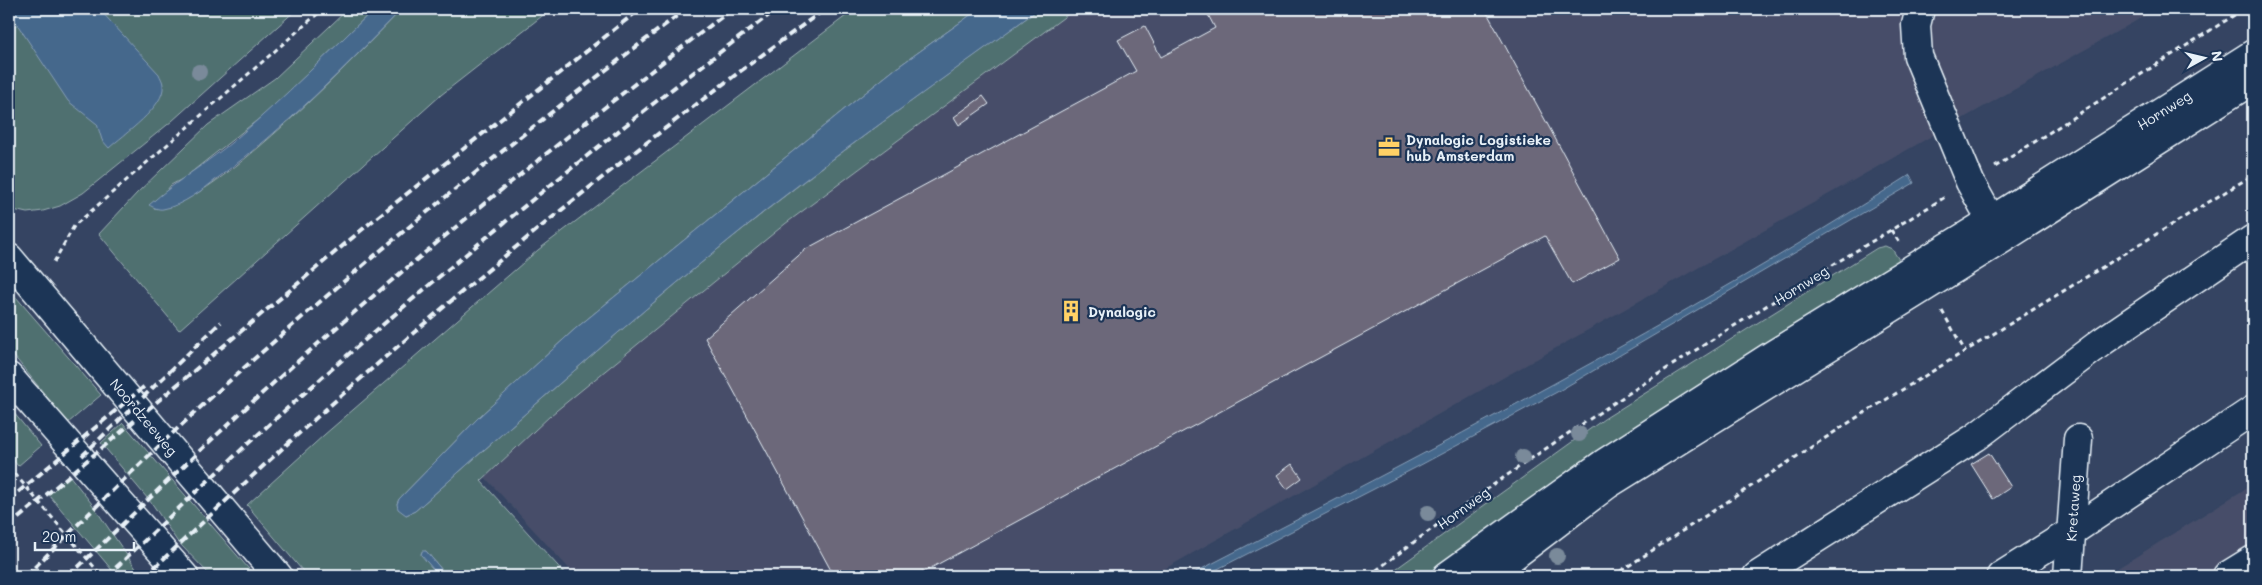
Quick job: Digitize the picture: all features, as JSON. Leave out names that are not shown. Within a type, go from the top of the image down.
[{"type":"street","points":[[1920,9],[1916,25],[1918,56],[1970,182],[1997,230]]},
{"type":"street","name":"Hornweg","points":[[1487,576],[1608,484],[1997,230],[2253,54]]},
{"type":"street","name":"Hornweg","points":[[1447,576],[1603,464],[1774,354],[1997,230],[2253,80]]},
{"type":"street","points":[[1757,576],[1976,437],[2103,341],[2253,239]]},
{"type":"street","name":"Noordzeeweg","points":[[9,258],[278,576]]},
{"type":"street","points":[[9,377],[184,576]]},
{"type":"street","points":[[2001,576],[2071,532],[2253,410]]},
{"type":"street","name":"Kretaweg","points":[[2068,576],[2078,439]]},
{"type":"street","points":[[2228,576],[2253,560]]},
{"type":"path","points":[[34,288],[51,268],[74,226],[323,9]]},
{"type":"path","name":"Hornweg","points":[[1368,576],[1502,480],[1627,394],[1800,284],[1970,182],[2244,9]]},
{"type":"path","points":[[1613,576],[1856,418],[2253,175]]},
{"type":"path","points":[[9,467],[102,576]]},
{"type":"shaded area","points":[[9,9],[99,9],[159,74],[163,85],[158,102],[142,120],[109,148],[102,140],[97,124],[68,101],[9,12]]},
{"type":"shaded area","points":[[374,9],[402,9],[314,97],[244,158],[200,192],[185,201],[161,209],[149,205],[237,138],[290,91]]},
{"type":"shaded area","points":[[979,9],[1039,9],[844,151],[729,240],[610,340],[415,511],[406,515],[398,509],[399,499],[480,416],[575,329],[895,69]]},
{"type":"shaded area","points":[[995,9],[2157,9],[1152,576],[576,576],[469,460]]},
{"type":"shaded area","points":[[1910,175],[1914,183],[1557,392],[1415,468],[1204,576],[1188,576],[1554,384],[1822,230]]},
{"type":"shaded area","points":[[2253,484],[2253,576],[2105,576]]},
{"type":"shaded area","points":[[422,551],[426,551],[447,576],[439,576],[421,555]]},
{"type":"green space","points":[[9,9],[297,9],[172,121],[83,193],[60,206],[27,213],[9,209]]},
{"type":"green space","points":[[348,9],[374,9],[270,110],[184,178],[171,185],[153,208],[177,204],[208,186],[244,159],[282,127],[355,58],[402,9],[551,9],[441,95],[179,330],[99,234],[137,193],[208,125],[275,78]]},
{"type":"green space","points":[[855,9],[979,9],[895,69],[575,329],[480,416],[399,499],[397,504],[406,515],[415,511],[649,306],[805,180],[1039,9],[1075,9],[785,224],[551,415],[481,481],[567,576],[447,576],[426,551],[421,554],[439,576],[307,576],[247,505],[324,435],[538,250]]},
{"type":"green space","points":[[1885,246],[1892,249],[1903,266],[1488,535],[1433,576],[1386,576],[1604,419],[1877,248]]},
{"type":"green space","points":[[9,289],[101,395],[68,423],[9,350]]},
{"type":"green space","points":[[9,407],[41,446],[18,466],[9,455]]},
{"type":"green space","points":[[123,423],[255,576],[211,576],[177,541],[153,505],[101,443]]},
{"type":"green space","points":[[69,475],[92,504],[141,576],[117,576],[49,495]]},
{"type":"building","name":"Dynalogic","points":[[1205,9],[1485,9],[1620,258],[1572,284],[1545,236],[916,576],[834,576],[705,338],[806,249],[1136,71],[1118,40],[1145,26],[1161,57],[1215,28]]},
{"type":"building","points":[[983,96],[989,104],[959,125],[954,117]]},
{"type":"building","points":[[1989,453],[2011,487],[1993,499],[1971,464]]},
{"type":"building","points":[[1292,464],[1302,478],[1287,489],[1277,475]]},
{"type":"railway","points":[[9,526],[370,223],[640,9]]},
{"type":"railway","points":[[26,576],[177,429],[321,301],[475,173],[686,9]]},
{"type":"railway","points":[[69,576],[233,420],[343,322],[508,185],[732,9]]},
{"type":"railway","points":[[107,576],[206,482],[422,291],[598,147],[777,9]]},
{"type":"railway","points":[[145,576],[302,430],[446,305],[633,153],[825,9]]},
{"type":"railway","points":[[82,456],[221,322]]},
{"type":"railway","points":[[9,500],[146,385]]},
{"type":"place","name":"Dynalogic Logistieke hub Amsterdam","points":[[1389,147]]},
{"type":"place","name":"Dynalogic","points":[[1071,311]]}]
